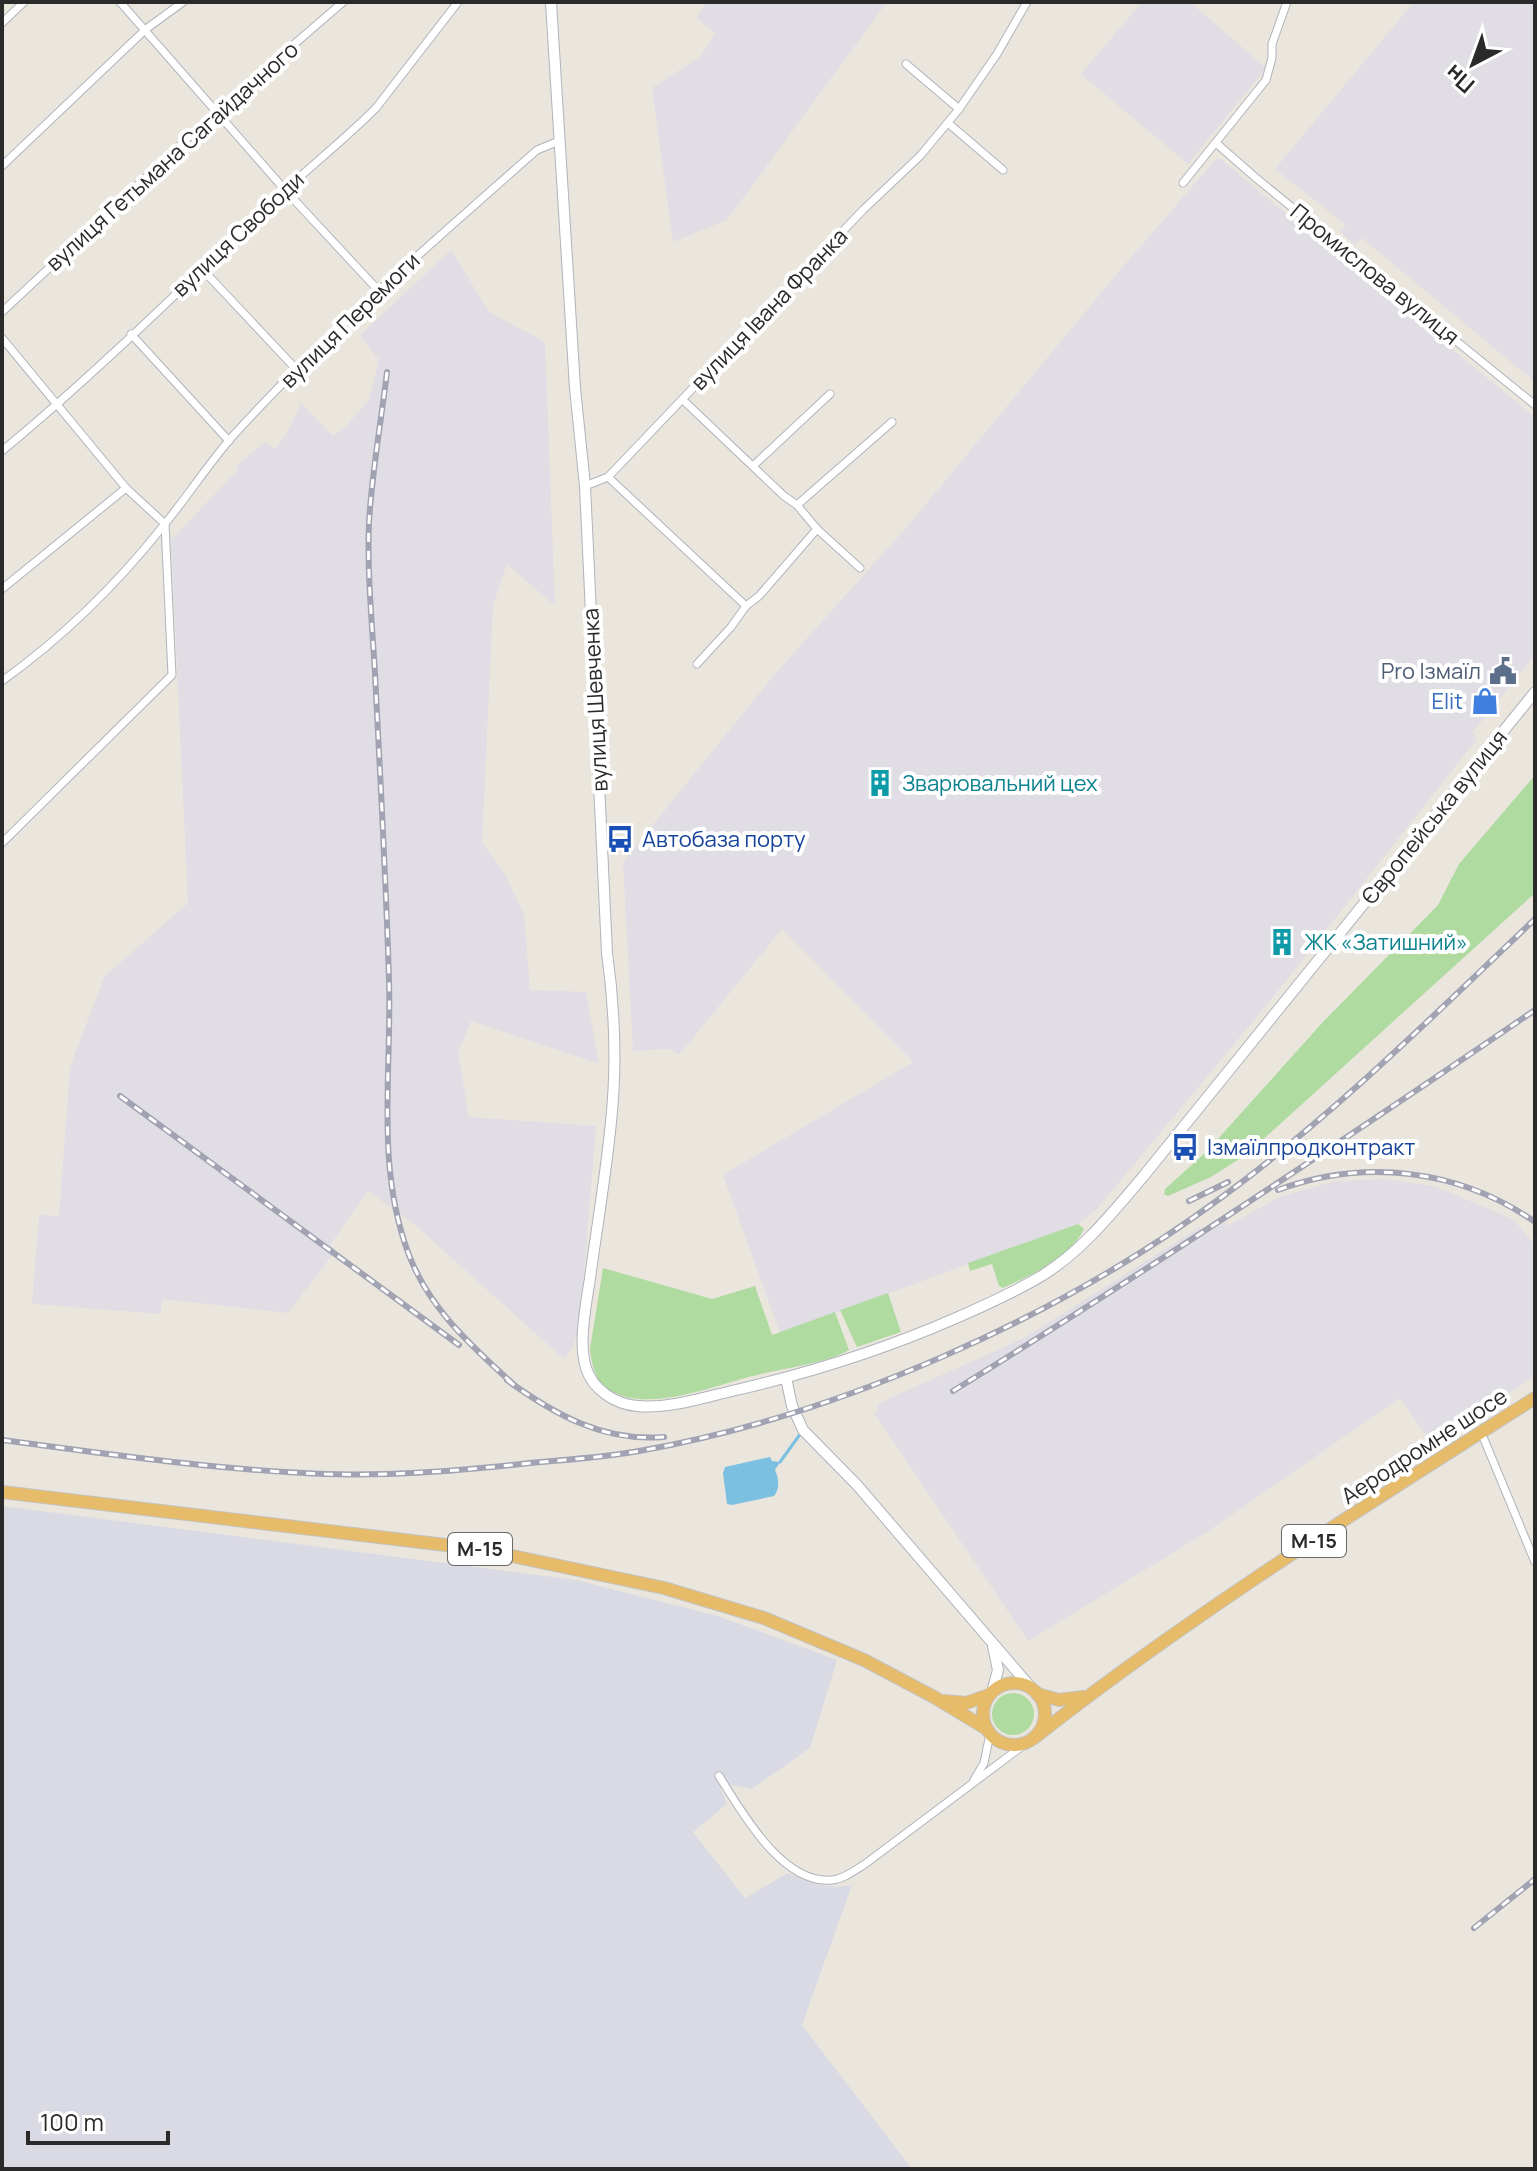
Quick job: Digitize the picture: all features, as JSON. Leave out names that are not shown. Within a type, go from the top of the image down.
[{"type":"highway","name":"Аеродромне шосе","points":[[1031,1739],[1201,1615],[1535,1398]]},
{"type":"highway","name":"М-15","points":[[2,1492],[479,1549],[664,1588],[764,1618],[864,1660],[934,1697],[1005,1744],[1017,1745],[1031,1739]]},
{"type":"highway","name":"М-15","points":[[934,1697],[958,1703],[974,1701],[1009,1683],[1021,1684],[1035,1692]]},
{"type":"highway","name":"Аеродромне шосе","points":[[1035,1692],[1052,1699],[1067,1700],[1082,1697],[1096,1689]]},
{"type":"highway","points":[[1031,1739],[1041,1728],[1045,1716],[1043,1704],[1035,1692]]},
{"type":"highway","points":[[988,1732],[983,1712],[990,1693]]},
{"type":"main road","name":"вулиця Шевченка","points":[[551,2],[575,388],[585,486],[607,953],[614,1004],[611,1121],[587,1300],[583,1350],[586,1368],[600,1390],[612,1399],[635,1406],[691,1401],[786,1378]]},
{"type":"main road","name":"Європейська вулиця","points":[[786,1378],[827,1368],[904,1340],[1003,1297],[1051,1269],[1080,1246],[1192,1118],[1535,692]]},
{"type":"main road","points":[[786,1378],[792,1406],[803,1430],[857,1485],[1035,1692]]},
{"type":"main road","points":[[988,1637],[994,1647],[998,1670],[990,1693]]},
{"type":"street","points":[[2,23],[24,2]]},
{"type":"street","points":[[120,2],[285,190],[378,290]]},
{"type":"street","points":[[2,166],[146,29],[183,2]]},
{"type":"street","name":"вулиця Гетьмана Сагайдачного","points":[[2,312],[217,111],[343,2]]},
{"type":"street","name":"вулиця Свободи","points":[[2,451],[58,405],[376,108],[458,2]]},
{"type":"street","name":"вулиця Івана Франка","points":[[585,486],[608,477],[863,210],[920,156],[959,109],[997,54],[1027,2]]},
{"type":"street","points":[[1183,183],[1266,80],[1272,44],[1287,2]]},
{"type":"street","points":[[906,64],[959,109]]},
{"type":"street","points":[[948,123],[1003,170]]},
{"type":"street","name":"вулиця Перемоги","points":[[2,681],[78,617],[132,564],[229,441],[296,369],[378,290],[537,150],[559,141]]},
{"type":"street","name":"Промислова вулиця","points":[[1216,143],[1535,405]]},
{"type":"street","points":[[202,269],[296,369]]},
{"type":"street","points":[[131,334],[229,441]]},
{"type":"street","points":[[2,338],[126,488],[165,524],[172,675],[2,843]]},
{"type":"street","points":[[753,466],[830,394]]},
{"type":"street","points":[[683,400],[860,568]]},
{"type":"street","points":[[797,505],[892,422]]},
{"type":"street","points":[[608,477],[746,606]]},
{"type":"street","points":[[2,589],[126,488]]},
{"type":"street","points":[[697,664],[817,529]]},
{"type":"street","points":[[1481,1432],[1535,1562]]},
{"type":"street","name":"Аеродромне шосе","points":[[967,1788],[984,1763],[988,1732]]},
{"type":"street","name":"Аеродромне шосе","points":[[719,1776],[737,1806],[784,1863],[804,1875],[834,1880],[865,1864],[1031,1739]]},
{"type":"shaded area","points":[[707,2],[887,2],[727,220],[673,242],[652,88],[701,56],[715,33],[696,18]]},
{"type":"shaded area","points":[[1142,2],[1190,2],[1266,68],[1188,164],[1081,74]]},
{"type":"shaded area","points":[[1414,2],[1535,2],[1535,382],[1362,238],[1355,245],[1340,232],[1346,225],[1275,169]]},
{"type":"shaded area","points":[[1216,159],[1221,159],[1393,304],[1535,417],[1535,655],[1472,733],[1477,739],[1270,1001],[1096,1210],[1078,1224],[780,1333],[723,1175],[913,1062],[782,929],[679,1055],[669,1049],[633,1051],[623,862],[774,675],[906,528]]},
{"type":"shaded area","points":[[451,250],[489,312],[545,342],[555,606],[507,564],[493,606],[482,842],[506,876],[524,915],[530,990],[586,992],[599,1064],[471,1021],[458,1053],[469,1117],[596,1126],[582,1299],[573,1347],[564,1359],[415,1225],[368,1191],[330,1245],[336,1250],[288,1313],[162,1299],[161,1314],[32,1304],[39,1215],[59,1216],[70,1069],[75,1053],[105,976],[188,903],[171,540],[239,469],[236,466],[265,442],[275,449],[287,433],[301,403],[333,436],[346,426],[369,400],[379,360],[360,335]]},
{"type":"shaded area","points":[[1385,1179],[1434,1186],[1513,1219],[1535,1245],[1535,1376],[1432,1444],[1400,1398],[1207,1532],[1028,1641],[874,1413],[878,1410],[877,1404],[1024,1338],[1200,1227],[1205,1234],[1225,1221],[1227,1226],[1279,1197],[1336,1181]]},
{"type":"shaded area","points":[[2,1506],[576,1580],[718,1616],[837,1660],[810,1748],[752,1789],[718,1782],[727,1804],[693,1832],[745,1898],[788,1873],[815,1884],[835,1887],[852,1885],[802,2025],[912,2169],[2,2169]]},
{"type":"green space","points":[[1535,775],[1535,893],[1247,1154],[1211,1177],[1168,1196],[1164,1194],[1165,1189],[1207,1151],[1322,1023],[1438,905],[1459,864]]},
{"type":"green space","points":[[1078,1224],[1084,1229],[1060,1257],[1003,1288],[999,1286],[992,1264],[970,1271],[968,1263]]},
{"type":"green space","points":[[603,1268],[712,1299],[755,1286],[772,1335],[835,1312],[849,1350],[818,1362],[686,1394],[646,1399],[627,1397],[601,1383],[592,1361],[590,1349]]},
{"type":"green space","points":[[888,1293],[901,1332],[857,1347],[840,1310]]},
{"type":"green space","points":[[1013,1693],[1028,1699],[1034,1714],[1028,1729],[1013,1735],[998,1729],[992,1714],[998,1699]]},
{"type":"water","points":[[770,1457],[772,1461],[780,1462],[775,1470],[778,1483],[774,1496],[727,1504],[725,1467]]},
{"type":"waterway","points":[[780,1462],[801,1433]]},
{"type":"railway","points":[[387,372],[370,503],[369,560],[388,942],[387,1119],[392,1188],[409,1255],[428,1293],[454,1326],[514,1385]]},
{"type":"railway","points":[[2,1440],[244,1469],[398,1474],[624,1453],[715,1435],[868,1387],[1019,1321],[1159,1241],[1222,1197],[1304,1132],[1383,1063],[1535,919]]},
{"type":"railway","points":[[953,1391],[1246,1204],[1535,1010]]},
{"type":"railway","points":[[120,1096],[459,1345]]},
{"type":"railway","points":[[1278,1190],[1344,1174],[1410,1174],[1475,1190],[1535,1222]]},
{"type":"railway","points":[[1189,1201],[1228,1182]]},
{"type":"railway","points":[[507,1380],[581,1424],[621,1435],[664,1437]]},
{"type":"railway","points":[[1474,1928],[1535,1879]]},
{"type":"place","name":"Pro Ізмаїл","points":[[1503,671]]},
{"type":"place","name":"Elit","points":[[1485,701]]},
{"type":"place","name":"Зварювальний цех","points":[[880,783]]},
{"type":"place","name":"Автобаза порту","points":[[620,839]]},
{"type":"place","name":"ЖК «Затишний»","points":[[1282,942]]},
{"type":"place","name":"Ізмаїлпродконтракт","points":[[1185,1147]]}]
